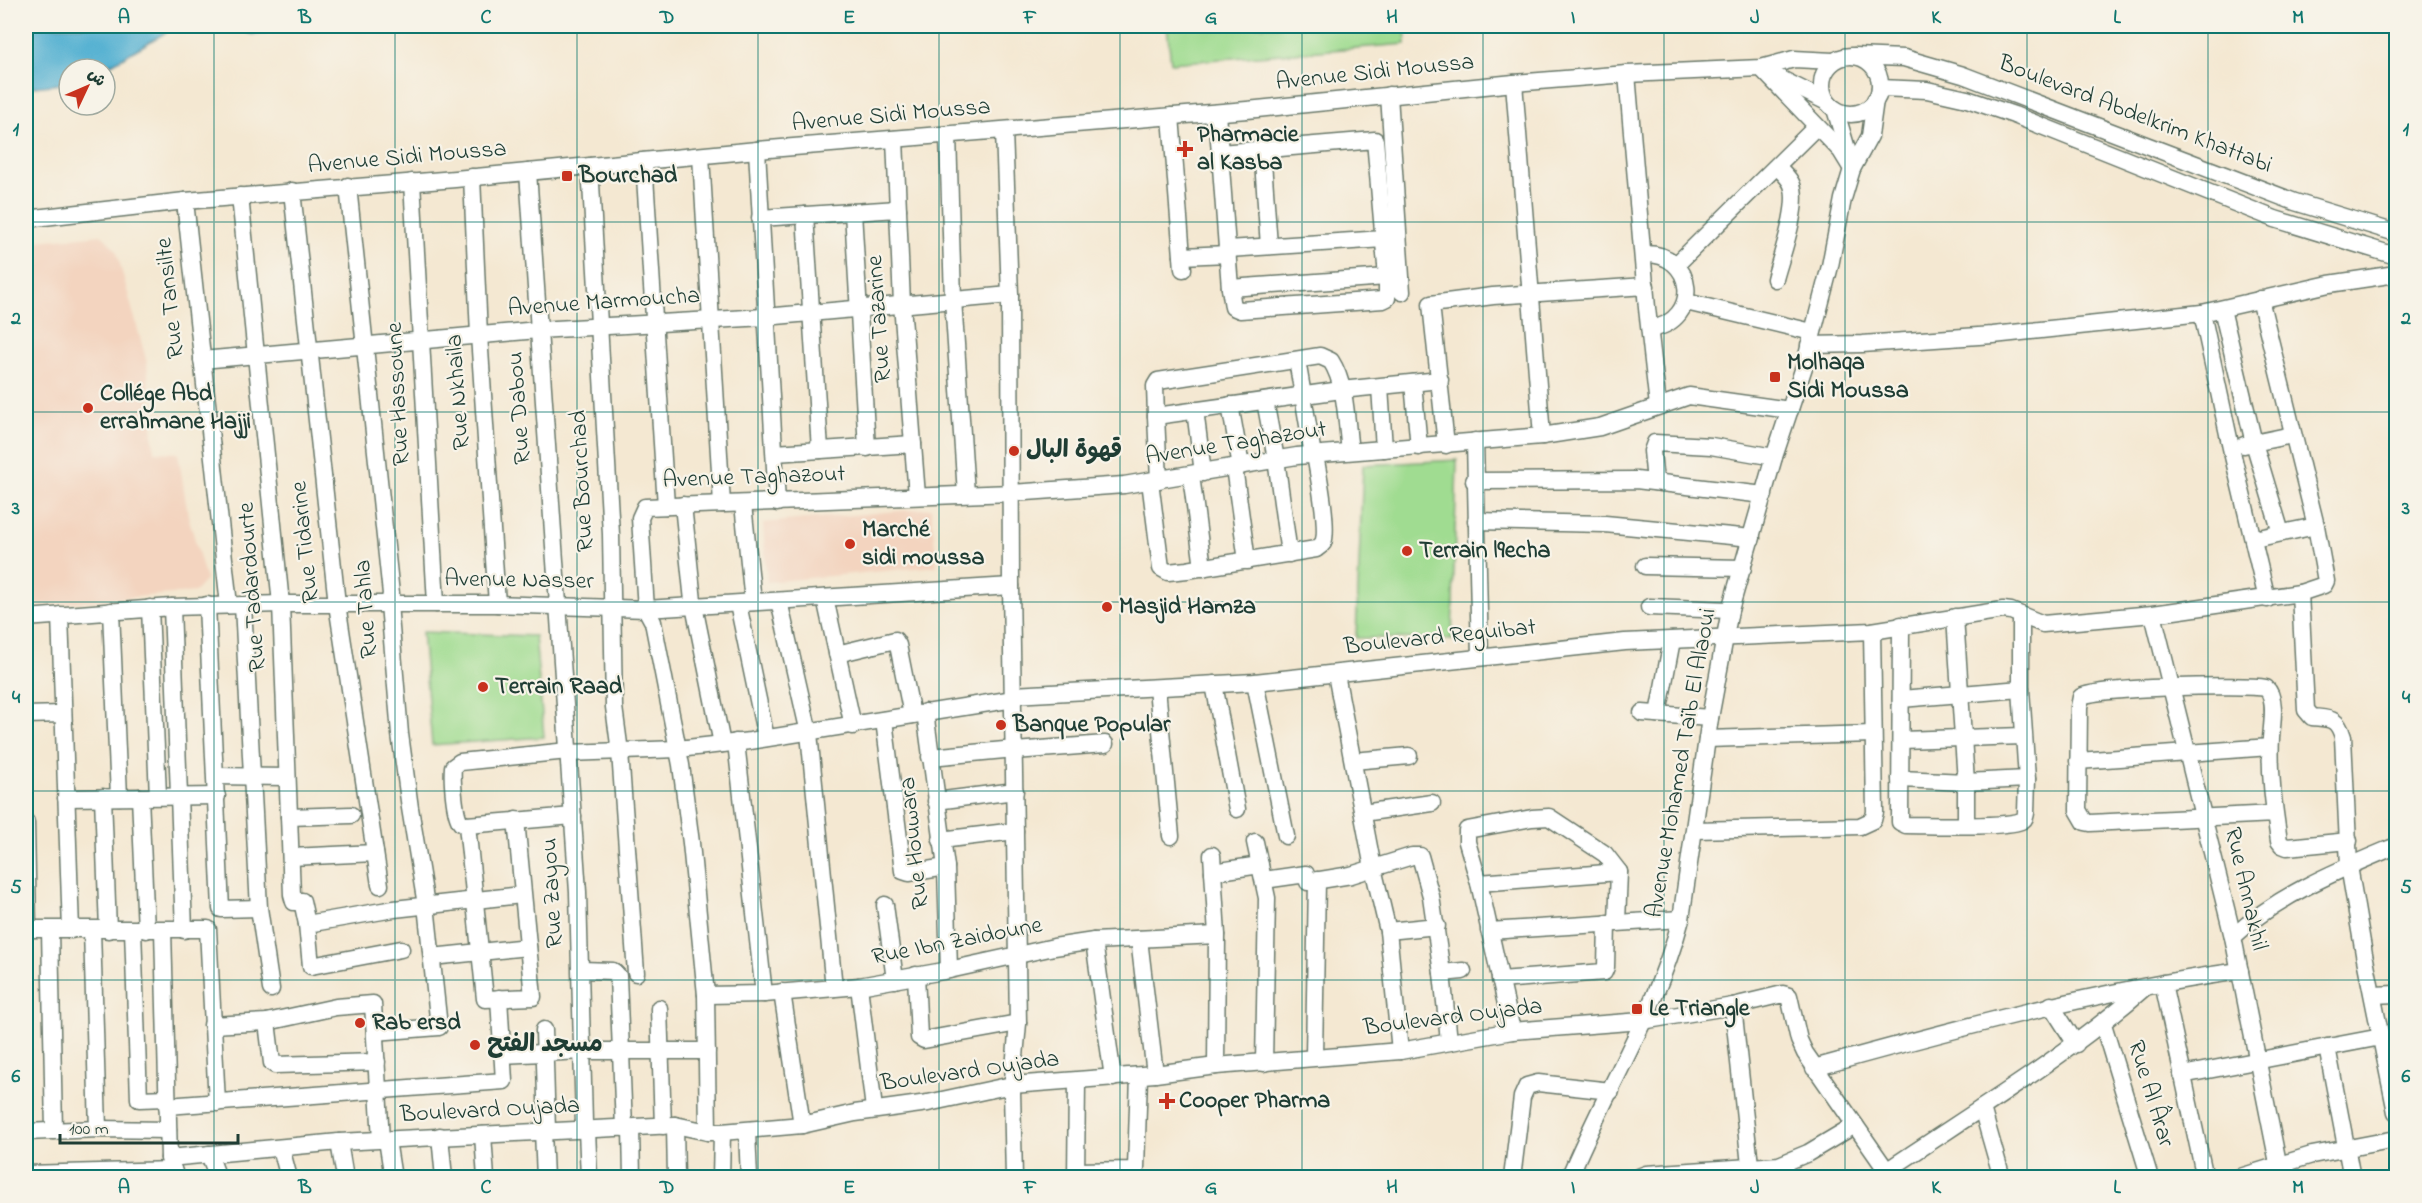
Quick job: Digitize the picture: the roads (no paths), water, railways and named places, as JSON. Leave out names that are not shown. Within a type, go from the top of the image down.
[{"type":"street","name":"Boulevard Abdelkrim Khattabi","points":[[1854,56],[1890,57],[1917,61],[1963,75],[2295,202],[2397,233]]},
{"type":"street","points":[[1831,106],[1852,114],[1869,107],[1877,94],[1877,73],[1874,67],[1862,58],[1839,57],[1833,61],[1822,76],[1823,94],[1831,106],[1852,169]]},
{"type":"street","name":"Avenue Sidi Moussa","points":[[26,219],[292,191],[472,177],[757,150],[1004,131],[1514,83],[1627,74],[1761,68],[1794,59],[1833,61]]},
{"type":"street","points":[[1761,68],[1841,151],[1852,169]]},
{"type":"street","name":"Avenue Sidi Moussa","points":[[1761,68],[1831,106]]},
{"type":"street","points":[[1627,74],[1658,406]]},
{"type":"street","points":[[1514,83],[1542,436]]},
{"type":"street","name":"Boulevard Abdelkrim Khattabi","points":[[1877,94],[1927,90],[1956,95],[2031,122],[2275,219],[2397,256]]},
{"type":"street","name":"Avenue Mohamed Taïb El Alaoui","points":[[1569,1178],[1670,959],[1681,919],[1710,718],[1730,610],[1810,339],[1830,266],[1843,199],[1852,169],[1870,136],[1877,94]]},
{"type":"street","points":[[1389,95],[1402,292]]},
{"type":"street","points":[[2031,122],[2038,103]]},
{"type":"street","points":[[1217,112],[1220,153],[1228,251],[1230,288],[1232,305],[1240,310],[1387,298],[1375,140],[1220,153]]},
{"type":"street","points":[[1171,116],[1182,263],[1228,251],[1269,246],[1384,239]]},
{"type":"street","points":[[1676,265],[1816,127]]},
{"type":"street","points":[[1004,131],[1010,295],[1011,586],[1018,1023],[1012,1085],[1014,1178]]},
{"type":"street","points":[[948,135],[954,299],[966,494]]},
{"type":"street","name":"Rue Tazarine","points":[[895,140],[902,304],[917,496]]},
{"type":"street","points":[[1262,148],[1269,246]]},
{"type":"street","points":[[757,150],[777,503]]},
{"type":"street","points":[[702,156],[722,504]]},
{"type":"street","points":[[644,161],[656,322],[675,505],[694,606],[729,743],[764,993]]},
{"type":"street","name":"Rue Bourchad","points":[[590,166],[611,534],[614,707],[620,752],[636,973]]},
{"type":"street","points":[[1775,279],[1792,213],[1793,198],[1791,182],[1777,166]]},
{"type":"street","name":"Rue Dabou","points":[[528,172],[559,605]]},
{"type":"street","name":"Rue Nkhaila","points":[[472,177],[479,335],[497,604]]},
{"type":"street","name":"Rue Hassoune","points":[[412,182],[436,604]]},
{"type":"street","name":"Rue Tahla","points":[[348,186],[390,583],[389,604],[400,734],[426,905],[439,1027],[375,1032]]},
{"type":"street","name":"Rue Tidarine","points":[[292,191],[337,604],[380,885]]},
{"type":"street","name":"Rue Tadardourte","points":[[240,196],[281,604],[294,902],[302,901],[307,924],[310,966],[401,949]]},
{"type":"street","name":"Rue Tansilte","points":[[185,201],[202,360],[236,605],[252,777],[259,908],[271,989]]},
{"type":"street","points":[[760,218],[898,209]]},
{"type":"street","points":[[853,212],[867,448]]},
{"type":"street","points":[[805,215],[820,450]]},
{"type":"street","points":[[1643,254],[1658,254],[1676,265],[1685,279],[1686,302],[1679,315],[1671,323],[1650,329]]},
{"type":"street","points":[[1686,302],[1810,339],[1934,340],[2202,313],[2341,281],[2397,274]]},
{"type":"street","points":[[1230,288],[1387,277]]},
{"type":"street","points":[[1446,445],[1431,304],[1530,293],[1646,286]]},
{"type":"street","name":"Avenue Marmoucha","points":[[202,360],[538,330],[765,317],[1010,295]]},
{"type":"street","points":[[2254,539],[2316,526],[2260,299]]},
{"type":"street","points":[[2222,309],[2253,443],[2282,533]]},
{"type":"street","points":[[2202,313],[2267,599]]},
{"type":"street","points":[[1297,360],[1324,518],[1323,542],[1316,549],[1247,561],[1173,572],[1161,568],[1154,480],[1155,386],[1158,381],[1318,356],[1329,359],[1333,363],[1341,390],[1350,451]]},
{"type":"street","points":[[1156,416],[1341,390],[1440,380]]},
{"type":"street","points":[[1413,382],[1419,447]]},
{"type":"street","points":[[1380,387],[1384,449]]},
{"type":"street","name":"Avenue Taghazout","points":[[646,609],[640,518],[645,507],[1073,490],[1197,474],[1276,459],[1542,436],[1608,426],[1680,398],[1697,396],[1790,410]]},
{"type":"street","points":[[1265,401],[1276,459],[1289,554]]},
{"type":"street","points":[[1230,405],[1247,561]]},
{"type":"street","points":[[1195,410],[1203,568]]},
{"type":"street","points":[[2231,448],[2292,435]]},
{"type":"street","points":[[1475,441],[1474,480],[1480,657]]},
{"type":"street","points":[[1655,482],[1652,451],[1655,443],[1711,446],[1774,457]]},
{"type":"street","points":[[775,453],[913,444]]},
{"type":"street","points":[[1474,480],[1594,481],[1619,479],[1764,495]]},
{"type":"street","points":[[743,504],[746,603],[766,738]]},
{"type":"street","points":[[1476,521],[1605,524],[1752,538]]},
{"type":"street","name":"Boulevard Reguibat","points":[[467,825],[459,822],[457,815],[453,775],[456,764],[568,752],[620,752],[729,743],[853,726],[1014,697],[1256,682],[1625,642],[1872,631],[2003,610],[2043,624],[2152,614],[2267,599],[2300,593],[2326,583],[2316,526]]},
{"type":"street","points":[[1645,566],[1743,568]]},
{"type":"street","name":"Avenue Nasser","points":[[26,618],[207,605],[497,604],[646,609],[1011,586]]},
{"type":"street","points":[[2300,593],[2306,710],[2312,717],[2334,720],[2340,727],[2343,737],[2349,866],[2397,1112]]},
{"type":"street","points":[[825,598],[853,726]]},
{"type":"street","points":[[779,601],[809,733],[834,988]]},
{"type":"street","points":[[207,605],[221,909],[259,908]]},
{"type":"street","name":"Rue Zayou","points":[[559,605],[573,816],[581,970],[584,1123],[587,1130],[589,1178]]},
{"type":"street","points":[[172,607],[184,930]]},
{"type":"street","points":[[1649,607],[1730,610]]},
{"type":"street","points":[[150,608],[158,796]]},
{"type":"street","points":[[646,609],[653,622],[678,748],[692,843],[706,995],[707,1051],[721,1178]]},
{"type":"street","points":[[98,1129],[100,930],[111,797],[111,611]]},
{"type":"street","name":"Rue Annakhil","points":[[2152,614],[2233,937],[2280,1171]]},
{"type":"street","points":[[60,615],[71,930]]},
{"type":"street","points":[[1900,626],[1900,823],[2000,823],[2023,820],[2026,813],[2027,779],[2021,689],[2021,615]]},
{"type":"street","points":[[1955,617],[1966,782],[1966,824]]},
{"type":"street","points":[[1695,830],[1860,826],[1873,820],[1875,812],[1872,631]]},
{"type":"street","name":"Rue Houwara","points":[[837,654],[895,640],[898,645],[930,757],[946,867],[949,970]]},
{"type":"street","points":[[1672,640],[1650,713],[1710,718]]},
{"type":"street","points":[[1336,674],[1373,868],[1388,931],[1400,1051]]},
{"type":"street","points":[[1256,682],[1286,836]]},
{"type":"street","points":[[1214,684],[1237,809]]},
{"type":"street","points":[[2275,814],[2085,822],[2078,810],[2079,707],[2083,695],[2171,687],[2266,688],[2271,696],[2273,712],[2271,747],[2279,841],[2283,846],[2349,840]]},
{"type":"street","points":[[1157,688],[1171,836]]},
{"type":"street","points":[[1901,699],[2021,689]]},
{"type":"street","points":[[26,715],[63,714]]},
{"type":"street","points":[[884,720],[903,871],[909,873],[946,867]]},
{"type":"street","points":[[1707,739],[1874,734]]},
{"type":"street","points":[[1901,740],[2024,736]]},
{"type":"street","points":[[930,757],[1105,744]]},
{"type":"street","points":[[2078,761],[2271,747]]},
{"type":"street","points":[[1353,762],[1409,756]]},
{"type":"street","points":[[216,776],[287,777]]},
{"type":"street","points":[[1900,779],[1966,782],[2027,779]]},
{"type":"street","points":[[936,801],[1015,791]]},
{"type":"street","points":[[66,798],[217,796]]},
{"type":"street","points":[[140,797],[147,930],[173,1168]]},
{"type":"street","points":[[1363,813],[1432,803]]},
{"type":"street","points":[[289,817],[351,815]]},
{"type":"street","points":[[516,820],[532,997],[485,999],[467,825],[516,820],[573,816]]},
{"type":"street","points":[[1500,980],[1604,972],[1606,967],[1619,872],[1611,859],[1599,849],[1552,818],[1543,816],[1467,830],[1467,842],[1479,883],[1489,931],[1500,980],[1512,1031]]},
{"type":"street","points":[[26,822],[27,929],[208,929],[217,1103]]},
{"type":"street","points":[[941,840],[1015,831]]},
{"type":"street","points":[[1255,842],[1268,898],[1264,1063]]},
{"type":"street","points":[[2233,937],[2252,919],[2277,902],[2349,866],[2397,846]]},
{"type":"street","points":[[291,857],[375,853]]},
{"type":"street","points":[[1216,1066],[1218,935],[1213,863],[1262,872],[1306,874],[1308,882],[1351,875],[1412,856],[1420,856],[1424,864],[1437,926],[1449,1041]]},
{"type":"street","points":[[1479,883],[1619,872]]},
{"type":"street","points":[[1314,1057],[1317,880]]},
{"type":"street","points":[[307,924],[426,905],[522,895]]},
{"type":"street","points":[[885,905],[895,980]]},
{"type":"street","points":[[1489,931],[1681,919]]},
{"type":"street","points":[[1388,931],[1437,926]]},
{"type":"street","points":[[50,930],[54,1131]]},
{"type":"street","points":[[147,930],[139,1099],[217,1103],[504,1081],[499,998]]},
{"type":"street","name":"Rue Ibn Zaidoune","points":[[706,995],[859,986],[1094,941],[1218,935]]},
{"type":"street","points":[[1077,1081],[1076,1174],[1133,1170],[1136,1168],[1147,1075],[1139,939]]},
{"type":"street","points":[[1094,941],[1113,1078]]},
{"type":"street","points":[[432,957],[528,948]]},
{"type":"street","points":[[581,970],[613,971],[618,976],[632,1178]]},
{"type":"street","points":[[1442,973],[1463,971]]},
{"type":"street","points":[[2144,987],[2103,1024],[2076,1044],[1882,1174],[1855,1125],[1814,1068],[2051,1005],[2163,983],[2240,971]]},
{"type":"street","points":[[916,975],[919,1036],[924,1040],[1018,1023]]},
{"type":"street","points":[[2163,983],[2205,1178]]},
{"type":"street","points":[[859,986],[874,1109]]},
{"type":"street","points":[[782,992],[801,1125]]},
{"type":"street","name":"Boulevard Oujada","points":[[26,1174],[173,1168],[209,1154],[339,1142],[669,1126],[715,1132],[747,1131],[801,1125],[874,1109],[950,1099],[1012,1085],[1113,1078],[1216,1066],[1400,1051],[1512,1031],[1642,1021],[1733,1006],[1785,994],[1789,996],[1801,1046],[1814,1068]]},
{"type":"street","points":[[2373,995],[2397,994]]},
{"type":"street","points":[[212,1025],[267,1022],[336,1007],[373,1004],[384,1140],[393,1178]]},
{"type":"street","points":[[2051,1005],[2076,1044]]},
{"type":"street","points":[[1733,1006],[1750,1165]]},
{"type":"street","points":[[659,1008],[660,1051],[676,1178]]},
{"type":"street","points":[[267,1022],[272,1062],[275,1065],[377,1062]]},
{"type":"street","name":"Rue Al Ârar","points":[[2103,1024],[2150,1178]]},
{"type":"street","points":[[544,1030],[545,1178]]},
{"type":"street","points":[[2182,1075],[2382,1037]]},
{"type":"street","points":[[2327,1047],[2352,1178]]},
{"type":"street","points":[[502,1055],[583,1051],[707,1051]]},
{"type":"street","points":[[1512,1178],[1522,1097],[1527,1086],[1538,1083],[1611,1091]]},
{"type":"street","points":[[1982,1108],[2002,1178]]},
{"type":"street","points":[[1635,1178],[1646,1174],[1750,1165],[1779,1165],[1808,1153],[1855,1125]]},
{"type":"street","points":[[26,1132],[98,1129],[168,1130]]},
{"type":"street","points":[[747,1131],[748,1178]]},
{"type":"street","points":[[483,1135],[486,1178]]},
{"type":"street","points":[[440,1136],[444,1178]]},
{"type":"street","points":[[2237,1178],[2280,1171],[2347,1149],[2397,1139]]},
{"type":"street","points":[[339,1142],[345,1178]]},
{"type":"street","points":[[281,1148],[289,1178]]},
{"type":"street","points":[[209,1154],[218,1178]]},
{"type":"water","points":[[26,26],[177,26],[117,61],[117,57],[57,57],[57,84],[26,88]]},
{"type":"water","points":[[237,26],[270,26],[268,31],[255,35]]},
{"type":"place","name":"Pharmacie al Kasba","points":[[1185,149]]},
{"type":"place","name":"Bourchad","points":[[567,176]]},
{"type":"place","name":"Molhaqa Sidi Moussa","points":[[1775,377]]},
{"type":"place","name":"Collége Abd errahmane Hajji","points":[[88,408]]},
{"type":"place","name":"قهوة البال","points":[[1014,451]]},
{"type":"place","name":"Marché sidi moussa","points":[[850,544]]},
{"type":"place","name":"Terrain l9echa","points":[[1407,551]]},
{"type":"place","name":"Masjid Hamza","points":[[1107,607]]},
{"type":"place","name":"Terrain Raad","points":[[483,687]]},
{"type":"place","name":"Banque Popular","points":[[1001,725]]},
{"type":"place","name":"Le Triangle","points":[[1637,1009]]},
{"type":"place","name":"Rab ersd","points":[[360,1023]]},
{"type":"place","name":"مسجد الفتح","points":[[475,1045]]},
{"type":"place","name":"Cooper Pharma","points":[[1167,1101]]}]
